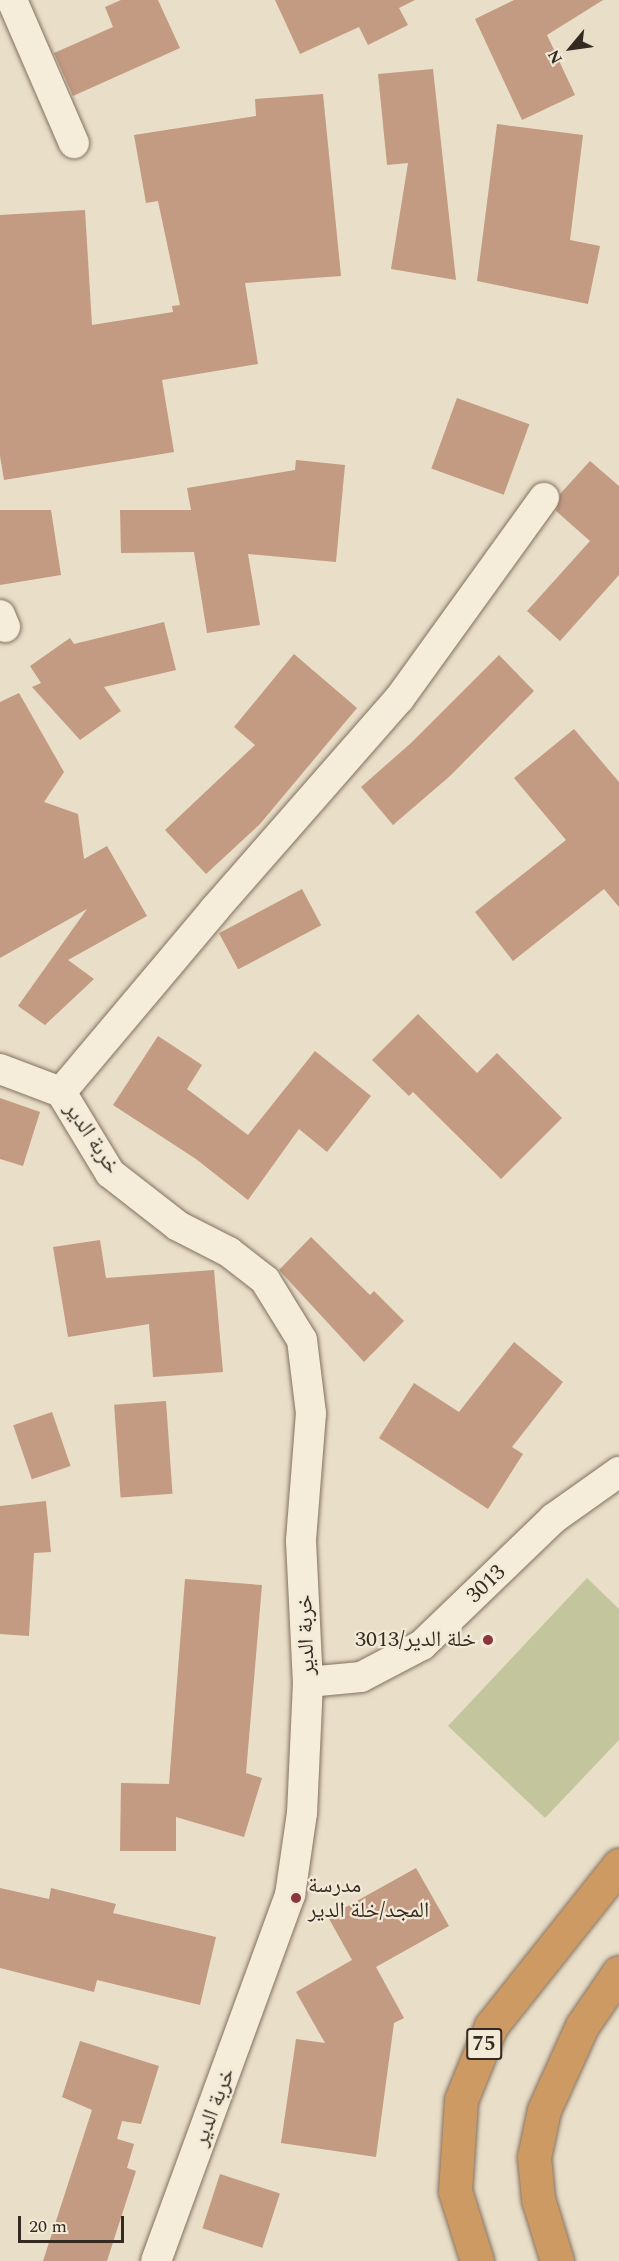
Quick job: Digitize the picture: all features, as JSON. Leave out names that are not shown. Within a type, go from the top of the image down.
[{"type":"highway","name":"75","points":[[477,2261],[455,2192],[461,2100],[491,2026],[619,1865]]},
{"type":"highway","points":[[557,2260],[538,2199],[534,2157],[544,2110],[582,2026],[619,1972]]},
{"type":"street","points":[[12,0],[74,143]]},
{"type":"street","points":[[0,1069],[61,1092],[214,910],[399,699],[544,498]]},
{"type":"street","name":"خربة الدير","points":[[61,1092],[110,1173],[178,1226],[229,1252],[265,1280],[302,1340],[311,1413],[302,1541],[308,1682],[302,1813],[290,1895],[156,2261]]},
{"type":"street","name":"3013","points":[[308,1682],[361,1677],[422,1645],[554,1518],[619,1473]]},
{"type":"green space","points":[[587,1578],[619,1609],[619,1740],[545,1818],[448,1726]]},
{"type":"building","points":[[121,0],[158,0],[180,48],[73,96],[54,53],[113,27],[105,7]]},
{"type":"building","points":[[275,0],[415,0],[399,8],[408,25],[368,45],[359,27],[300,54]]},
{"type":"building","points":[[514,0],[603,0],[547,35],[575,95],[522,120],[475,19]]},
{"type":"building","points":[[433,69],[456,280],[391,269],[408,163],[387,165],[378,74]]},
{"type":"building","points":[[323,94],[341,276],[245,283],[258,364],[162,380],[174,452],[4,480],[0,456],[0,215],[85,210],[92,325],[173,312],[172,306],[180,305],[158,201],[146,203],[134,135],[256,116],[255,99]]},
{"type":"building","points":[[497,124],[583,135],[570,240],[600,246],[588,304],[477,281]]},
{"type":"building","points":[[457,398],[529,424],[504,495],[431,468]]},
{"type":"building","points":[[296,460],[345,465],[336,562],[248,554],[260,625],[207,633],[194,552],[121,553],[120,510],[191,510],[187,488],[295,470]]},
{"type":"building","points":[[590,461],[619,486],[619,575],[560,641],[527,611],[590,541],[556,511],[560,494]]},
{"type":"building","points":[[0,510],[51,510],[61,575],[0,585]]},
{"type":"building","points":[[164,622],[176,670],[104,687],[121,711],[80,740],[32,687],[41,683],[30,666],[70,638],[74,644]]},
{"type":"building","points":[[294,654],[357,708],[260,824],[206,874],[165,830],[255,745],[234,727]]},
{"type":"building","points":[[499,655],[534,691],[450,776],[393,825],[361,787],[411,743]]},
{"type":"building","points":[[19,693],[64,772],[44,802],[78,814],[84,859],[107,846],[147,916],[68,960],[94,979],[45,1025],[18,1006],[87,909],[0,958],[0,702]]},
{"type":"building","points":[[574,729],[619,782],[619,907],[604,889],[513,961],[475,912],[566,840],[514,778]]},
{"type":"building","points":[[302,889],[321,925],[238,969],[219,933]]},
{"type":"building","points":[[418,1014],[477,1073],[497,1053],[562,1118],[501,1179],[413,1092],[409,1096],[372,1060]]},
{"type":"building","points":[[158,1036],[202,1065],[187,1089],[248,1135],[315,1051],[371,1096],[327,1152],[299,1129],[248,1200],[196,1159],[113,1105]]},
{"type":"building","points":[[0,1098],[40,1112],[23,1166],[0,1159]]},
{"type":"building","points":[[311,1237],[370,1295],[374,1291],[404,1321],[364,1362],[279,1270]]},
{"type":"building","points":[[100,1240],[106,1278],[214,1270],[223,1372],[153,1377],[149,1324],[68,1337],[53,1247]]},
{"type":"building","points":[[514,1342],[563,1382],[512,1447],[523,1454],[488,1509],[379,1438],[414,1383],[459,1412]]},
{"type":"building","points":[[166,1401],[172,1494],[121,1497],[114,1405]]},
{"type":"building","points":[[52,1412],[71,1466],[32,1479],[13,1425]]},
{"type":"building","points":[[46,1501],[51,1552],[34,1553],[29,1636],[0,1634],[0,1506]]},
{"type":"building","points":[[185,1579],[262,1585],[246,1773],[262,1778],[244,1837],[176,1817],[176,1851],[120,1851],[121,1783],[169,1784]]},
{"type":"building","points":[[416,1868],[449,1926],[376,1967],[404,2018],[394,2023],[376,2157],[281,2143],[296,2039],[325,2043],[296,1992],[352,1960],[328,1917]]},
{"type":"building","points":[[0,1888],[49,1899],[51,1888],[116,1904],[113,1913],[216,1937],[200,2005],[97,1980],[94,1992],[0,1968]]},
{"type":"building","points":[[80,2041],[159,2066],[141,2124],[122,2121],[117,2139],[134,2144],[127,2168],[136,2171],[107,2261],[43,2261],[92,2110],[62,2097]]},
{"type":"building","points":[[220,2174],[280,2193],[262,2248],[202,2228]]},
{"type":"place","name":"3013/خلة الدير","points":[[488,1640]]},
{"type":"place","name":"مدرسة المجد/خلة الدير","points":[[296,1898]]}]
